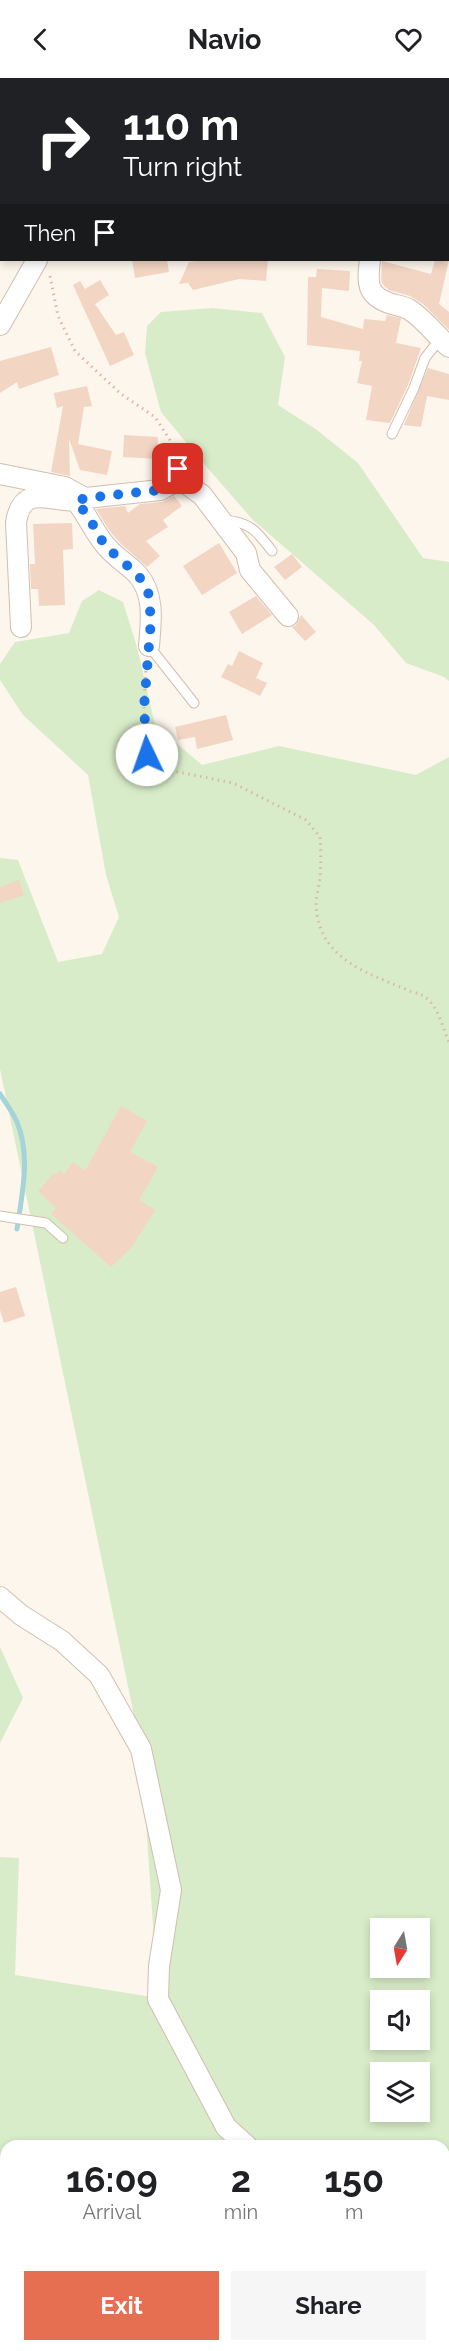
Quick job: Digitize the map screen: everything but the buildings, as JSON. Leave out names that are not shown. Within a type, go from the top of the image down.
[{"type":"street","points":[[370,261],[367,281],[370,290],[379,299],[405,307],[416,314],[445,343]]},
{"type":"street","points":[[0,325],[43,264]]},
{"type":"street","points":[[0,474],[65,487],[81,500],[105,546],[138,575],[148,590],[151,620],[149,646]]},
{"type":"street","points":[[21,627],[16,522],[20,506],[26,499],[34,496],[81,500],[160,490],[173,483],[185,483],[202,495],[246,553],[250,570],[288,615]]},
{"type":"street","points":[[0,1597],[21,1615],[62,1641],[99,1675],[141,1749],[171,1890],[159,1966],[158,1999],[226,2127],[240,2140]]},
{"type":"lane","points":[[392,434],[414,388],[424,358],[445,343]]},
{"type":"lane","points":[[221,519],[239,521],[254,528],[272,550]]},
{"type":"lane","points":[[149,646],[194,703]]},
{"type":"lane","points":[[0,1216],[46,1223],[63,1238]]},
{"type":"path","points":[[43,264],[58,316],[75,351],[121,394],[155,417],[171,438],[179,454],[173,483]]},
{"type":"path","points":[[149,646],[144,707],[147,755],[158,768],[232,783],[306,820],[320,837],[320,876],[316,904],[320,925],[329,947],[345,961],[421,994],[433,1003],[449,1042]]},
{"type":"green space","points":[[212,308],[262,313],[285,357],[278,405],[317,430],[358,463],[423,558],[449,562],[449,681],[406,663],[374,625],[252,519],[161,412],[145,353],[147,326],[161,312]]},
{"type":"green space","points":[[99,590],[123,602],[137,647],[155,725],[202,765],[279,746],[416,775],[449,757],[449,2140],[0,2140],[0,1857],[19,1858],[15,1975],[158,1998],[141,1749],[0,1069],[0,858],[18,860],[58,962],[102,954],[119,917],[106,875],[88,775],[23,715],[0,680],[0,664],[15,642],[69,633],[82,601]]},
{"type":"green space","points":[[0,1647],[23,1698],[0,1743]]},
{"type":"waterway","points":[[0,1094],[17,1122],[24,1148],[23,1189],[17,1229]]},
{"type":"route","points":[[147,755],[148,741],[144,707],[151,620],[148,590],[138,575],[105,546],[88,516],[76,501],[160,490],[173,483],[178,469]]}]
